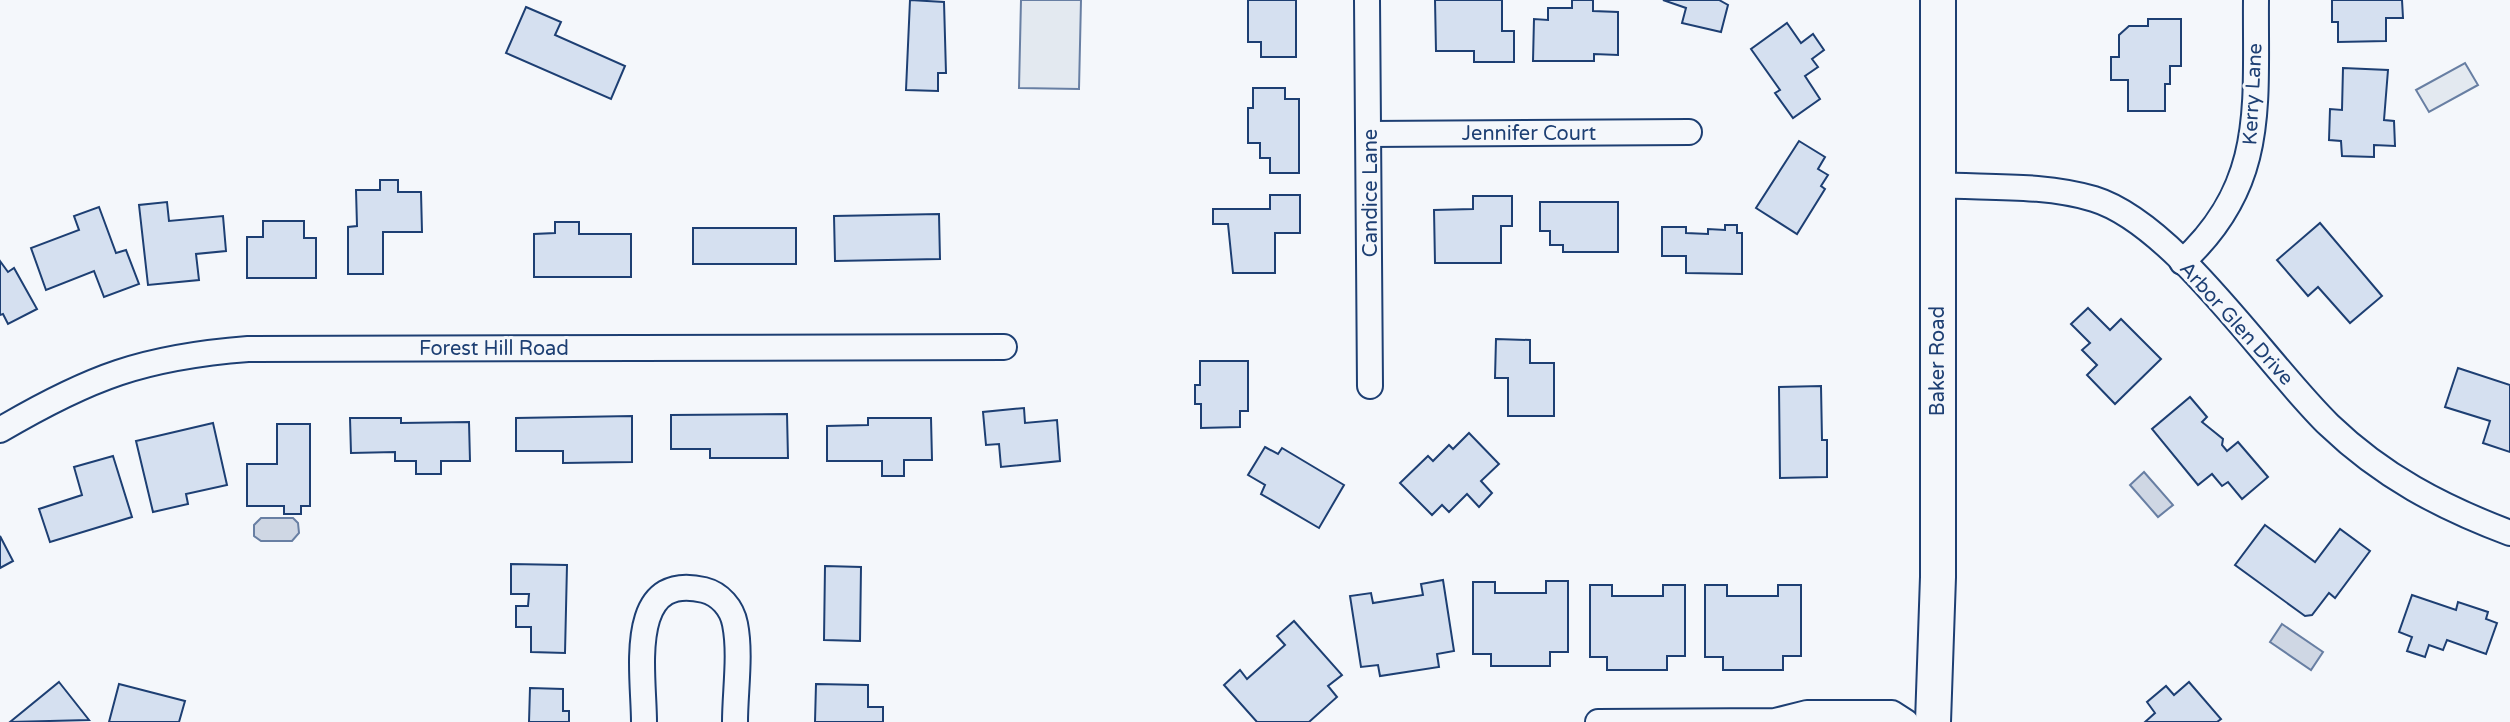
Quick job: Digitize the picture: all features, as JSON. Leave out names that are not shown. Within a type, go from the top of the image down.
[{"type":"main road","name":"Baker Road","points":[[1933,722],[1938,577],[1938,0]]},
{"type":"street","name":"Candice Lane","points":[[1367,0],[1370,386]]},
{"type":"street","name":"Kerry Lane","points":[[2182,262],[2205,241],[2229,208],[2247,168],[2255,96],[2256,0]]},
{"type":"street","name":"Jennifer Court","points":[[1370,134],[1689,132]]},
{"type":"street","name":"Arbor Glen Drive","points":[[1936,185],[2057,190],[2096,199],[2130,216],[2182,262],[2328,424],[2367,459],[2410,489],[2510,533]]},
{"type":"street","name":"Forest Hill Road","points":[[0,430],[71,389],[128,368],[187,354],[217,351],[1004,347]]},
{"type":"street","points":[[644,722],[644,627],[650,606],[665,592],[690,587],[712,592],[727,605],[735,624],[735,722]]},
{"type":"street","points":[[1598,722],[1776,721],[1807,713],[1892,713],[1906,722]]},
{"type":"shaded area","points":[[1021,0],[1081,0],[1079,89],[1019,88]]},
{"type":"shaded area","points":[[2465,63],[2478,85],[2429,112],[2416,90]]},
{"type":"shaded area","points":[[2144,472],[2173,505],[2158,517],[2130,485]]},
{"type":"shaded area","points":[[261,518],[293,518],[298,523],[299,533],[292,541],[261,541],[254,536],[254,525]]},
{"type":"shaded area","points":[[2282,624],[2323,652],[2311,670],[2270,642]]},
{"type":"building","points":[[910,0],[944,2],[946,73],[938,73],[938,91],[906,90]]},
{"type":"building","points":[[1248,0],[1296,0],[1296,57],[1261,57],[1261,42],[1248,42]]},
{"type":"building","points":[[1435,0],[1502,0],[1502,31],[1514,31],[1514,62],[1474,62],[1474,51],[1436,51]]},
{"type":"building","points":[[1572,0],[1593,0],[1593,11],[1618,12],[1618,55],[1594,54],[1594,61],[1533,61],[1534,19],[1548,20],[1548,8],[1572,8]]},
{"type":"building","points":[[1663,0],[1719,0],[1728,5],[1721,32],[1682,23],[1686,8]]},
{"type":"building","points":[[2332,0],[2402,0],[2403,18],[2386,18],[2386,41],[2338,42],[2338,22],[2332,22]]},
{"type":"building","points":[[526,7],[561,22],[555,35],[625,66],[611,99],[506,53]]},
{"type":"building","points":[[2148,19],[2181,19],[2181,66],[2170,66],[2170,84],[2165,84],[2165,111],[2128,111],[2128,80],[2111,80],[2111,57],[2119,57],[2119,35],[2129,26],[2148,26]]},
{"type":"building","points":[[1787,23],[1801,43],[1813,34],[1824,50],[1812,59],[1818,67],[1805,76],[1820,99],[1793,118],[1775,93],[1780,90],[1751,49]]},
{"type":"building","points":[[2343,68],[2388,70],[2384,120],[2394,121],[2395,146],[2374,145],[2374,157],[2342,156],[2341,141],[2329,140],[2330,109],[2342,110]]},
{"type":"building","points":[[1253,88],[1285,88],[1285,99],[1299,99],[1299,173],[1270,173],[1270,158],[1260,158],[1260,143],[1248,143],[1248,108],[1253,108]]},
{"type":"building","points":[[1799,141],[1825,157],[1818,169],[1828,175],[1821,186],[1825,189],[1797,234],[1756,208]]},
{"type":"building","points":[[380,180],[398,180],[398,192],[421,192],[422,232],[383,232],[383,274],[348,274],[348,227],[357,226],[356,190],[380,190]]},
{"type":"building","points":[[1270,195],[1300,195],[1300,233],[1275,233],[1275,273],[1233,273],[1228,224],[1213,224],[1213,209],[1270,209]]},
{"type":"building","points":[[1473,196],[1512,196],[1512,226],[1501,226],[1501,263],[1435,263],[1434,210],[1473,209]]},
{"type":"building","points":[[167,202],[169,221],[223,216],[226,251],[196,254],[199,280],[148,285],[139,205]]},
{"type":"building","points":[[1540,202],[1618,202],[1618,252],[1563,252],[1563,245],[1550,245],[1550,231],[1540,231]]},
{"type":"building","points":[[99,207],[116,253],[126,250],[139,284],[104,297],[94,271],[46,290],[31,248],[79,230],[74,216]]},
{"type":"building","points":[[939,214],[940,259],[835,261],[834,216]]},
{"type":"building","points":[[263,221],[304,221],[304,238],[316,238],[316,278],[247,278],[247,237],[263,237]]},
{"type":"building","points":[[555,222],[579,222],[579,234],[631,234],[631,277],[534,277],[534,234],[555,233]]},
{"type":"building","points":[[2320,223],[2382,296],[2350,323],[2318,287],[2308,296],[2277,260]]},
{"type":"building","points":[[1725,225],[1737,225],[1737,233],[1742,233],[1742,274],[1686,273],[1686,256],[1662,256],[1662,227],[1686,227],[1686,233],[1708,234],[1708,229],[1725,230]]},
{"type":"building","points":[[693,228],[796,228],[796,264],[693,264]]},
{"type":"building","points":[[0,261],[8,272],[14,268],[37,309],[8,324],[3,314],[0,315]]},
{"type":"building","points":[[2088,308],[2110,330],[2121,319],[2161,359],[2115,404],[2087,375],[2097,365],[2082,350],[2090,343],[2071,324]]},
{"type":"building","points":[[1496,339],[1530,340],[1530,363],[1554,363],[1554,416],[1508,416],[1508,378],[1495,378]]},
{"type":"building","points":[[1200,361],[1248,361],[1248,411],[1240,411],[1240,427],[1201,428],[1201,404],[1195,404],[1195,385],[1200,385]]},
{"type":"building","points":[[2458,368],[2510,385],[2510,452],[2483,443],[2490,421],[2445,407]]},
{"type":"building","points":[[1821,386],[1822,440],[1827,440],[1827,477],[1780,478],[1779,387]]},
{"type":"building","points":[[2190,397],[2207,417],[2202,422],[2223,439],[2222,445],[2227,451],[2238,442],[2268,477],[2242,499],[2228,482],[2222,486],[2212,474],[2198,485],[2152,429]]},
{"type":"building","points":[[1024,408],[1025,423],[1057,420],[1060,461],[1001,467],[999,444],[986,445],[983,412]]},
{"type":"building","points":[[787,414],[788,458],[710,458],[710,449],[671,449],[671,415]]},
{"type":"building","points":[[632,416],[632,462],[563,463],[563,451],[516,451],[516,418]]},
{"type":"building","points":[[350,418],[401,418],[401,423],[469,422],[470,461],[441,461],[441,474],[416,474],[416,461],[395,461],[395,452],[351,453]]},
{"type":"building","points":[[868,418],[931,418],[932,460],[904,460],[904,476],[882,476],[882,461],[827,461],[827,426],[868,425]]},
{"type":"building","points":[[213,423],[227,485],[186,494],[188,504],[153,512],[136,441]]},
{"type":"building","points":[[277,424],[310,424],[310,506],[301,506],[301,514],[284,514],[284,506],[247,506],[247,464],[277,464]]},
{"type":"building","points":[[1469,433],[1499,464],[1481,481],[1492,493],[1479,507],[1467,494],[1449,512],[1442,505],[1432,515],[1400,483],[1428,456],[1433,461],[1449,445],[1453,449]]},
{"type":"building","points":[[1265,447],[1278,454],[1282,448],[1344,485],[1319,528],[1261,494],[1265,485],[1248,475]]},
{"type":"building","points":[[113,456],[132,517],[50,542],[39,509],[82,495],[74,467]]},
{"type":"building","points":[[2265,525],[2315,562],[2340,529],[2370,551],[2335,598],[2329,593],[2312,615],[2305,616],[2235,565]]},
{"type":"building","points":[[0,536],[13,561],[0,568]]},
{"type":"building","points":[[511,564],[567,565],[565,653],[531,652],[531,627],[516,627],[516,606],[528,606],[529,594],[511,594]]},
{"type":"building","points":[[825,566],[861,567],[860,641],[824,640]]},
{"type":"building","points":[[1443,580],[1454,651],[1437,654],[1439,667],[1380,676],[1378,665],[1361,667],[1350,596],[1371,593],[1373,603],[1423,595],[1421,584]]},
{"type":"building","points":[[1546,581],[1568,581],[1568,652],[1550,652],[1550,666],[1491,666],[1491,654],[1473,654],[1473,582],[1495,582],[1495,593],[1546,593]]},
{"type":"building","points":[[1590,585],[1612,585],[1612,596],[1663,596],[1663,585],[1685,585],[1685,656],[1667,656],[1667,670],[1607,670],[1607,657],[1590,657]]},
{"type":"building","points":[[1705,585],[1727,585],[1727,596],[1778,596],[1778,585],[1801,585],[1801,656],[1783,656],[1783,670],[1723,670],[1723,657],[1705,657]]},
{"type":"building","points":[[2412,595],[2456,610],[2458,602],[2488,612],[2486,619],[2497,623],[2486,654],[2447,640],[2443,650],[2429,645],[2425,657],[2407,651],[2412,637],[2399,632]]},
{"type":"building","points":[[1294,621],[1342,675],[1328,686],[1337,697],[1309,722],[1257,722],[1224,685],[1240,670],[1247,679],[1285,645],[1277,636]]},
{"type":"building","points":[[59,682],[89,720],[10,722]]},
{"type":"building","points":[[2189,682],[2221,719],[2217,722],[2145,722],[2155,713],[2147,702],[2166,686],[2174,695]]},
{"type":"building","points":[[119,684],[185,701],[179,722],[109,722]]},
{"type":"building","points":[[816,684],[868,685],[868,707],[883,707],[883,722],[815,722]]},
{"type":"building","points":[[530,688],[563,689],[563,711],[569,711],[569,722],[529,722]]}]
